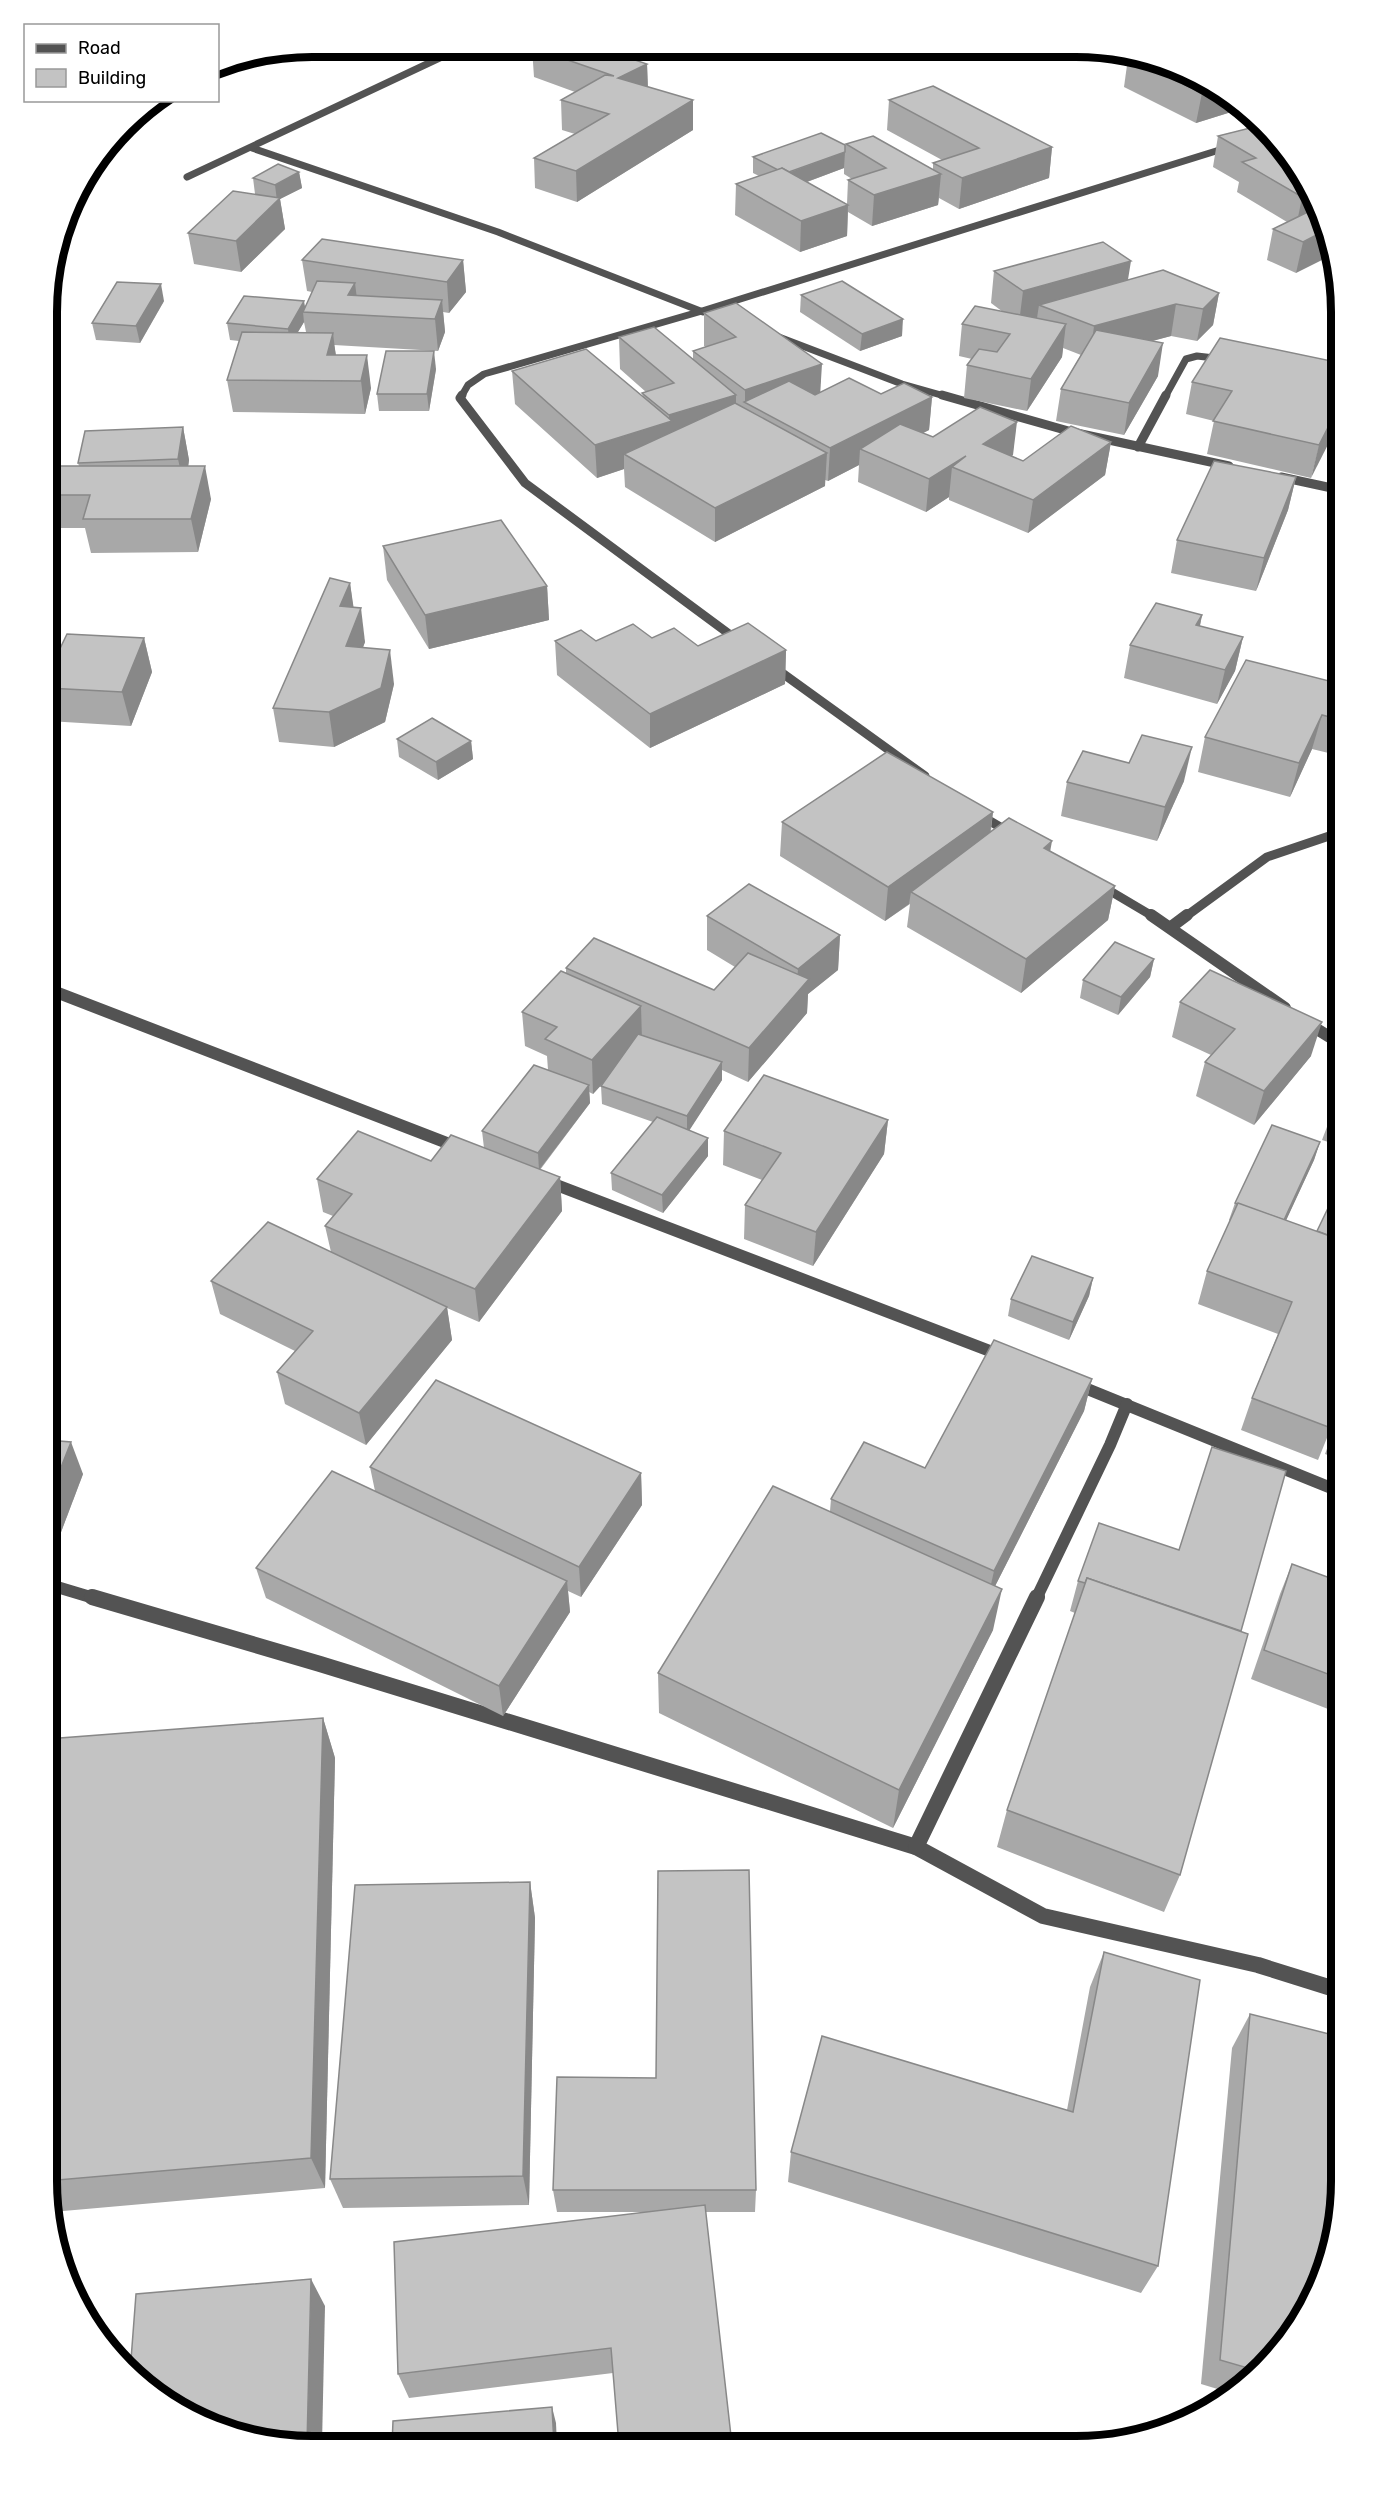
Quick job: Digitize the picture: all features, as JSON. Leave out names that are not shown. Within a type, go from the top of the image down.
[{"type":"street","points":[[186,177],[443,57]]},
{"type":"street","points":[[744,645],[525,483],[460,398],[468,385],[484,374],[702,311],[1236,145]]},
{"type":"street","points":[[252,148],[498,232],[713,315]]},
{"type":"street","points":[[764,331],[902,384],[1072,432],[1239,468]]},
{"type":"street","points":[[1138,447],[1186,359],[1197,356],[1228,360]]},
{"type":"street","points":[[1274,476],[1331,488]]},
{"type":"street","points":[[763,659],[934,782]]},
{"type":"street","points":[[972,809],[1021,839]]},
{"type":"street","points":[[1171,927],[1267,857],[1331,835]]},
{"type":"street","points":[[1091,880],[1171,927],[1291,1012]]},
{"type":"street","points":[[57,992],[472,1153]]},
{"type":"street","points":[[1300,1018],[1331,1039]]},
{"type":"street","points":[[538,1178],[1020,1362]]},
{"type":"street","points":[[1062,1379],[1331,1488]]},
{"type":"street","points":[[916,1847],[1106,1455],[1127,1404]]},
{"type":"street","points":[[57,1587],[320,1664],[916,1847],[1043,1916],[1258,1965],[1331,1988]]},
{"type":"building","points":[[559,57],[626,57],[647,64],[618,78],[693,100],[576,171],[534,158],[609,114],[561,100],[605,75],[614,76]]},
{"type":"building","points":[[1151,69],[1174,76],[1206,92],[1202,93]]},
{"type":"building","points":[[933,86],[1052,147],[962,178],[933,163],[979,148],[889,100]]},
{"type":"building","points":[[1252,128],[1288,170],[1304,196],[1242,162],[1256,158],[1218,136]]},
{"type":"building","points":[[821,133],[845,145],[845,152],[789,172],[782,168],[778,170],[753,157]]},
{"type":"building","points":[[873,136],[941,174],[874,195],[848,180],[886,168],[846,144]]},
{"type":"building","points":[[278,164],[299,172],[275,185],[253,178]]},
{"type":"building","points":[[782,168],[848,205],[801,221],[736,184]]},
{"type":"building","points":[[233,191],[280,198],[236,241],[188,233]]},
{"type":"building","points":[[1310,211],[1318,234],[1303,242],[1273,229]]},
{"type":"building","points":[[322,239],[463,260],[447,282],[302,260]]},
{"type":"building","points":[[1103,242],[1131,261],[1023,291],[994,271]]},
{"type":"building","points":[[1163,270],[1219,293],[1203,309],[1176,304],[1094,326],[1039,305]]},
{"type":"building","points":[[317,281],[355,283],[348,295],[442,300],[435,319],[303,312]]},
{"type":"building","points":[[842,281],[903,319],[862,334],[801,295]]},
{"type":"building","points":[[117,282],[161,284],[136,326],[92,323]]},
{"type":"building","points":[[244,296],[304,301],[288,329],[227,323]]},
{"type":"building","points":[[736,303],[822,364],[745,390],[693,351],[736,337],[704,313]]},
{"type":"building","points":[[975,306],[1066,324],[1031,379],[967,365],[979,349],[997,352],[1010,334],[962,324]]},
{"type":"building","points":[[654,327],[736,395],[669,415],[642,393],[674,383],[619,337]]},
{"type":"building","points":[[1096,330],[1163,343],[1129,403],[1061,389]]},
{"type":"building","points":[[242,332],[333,333],[327,355],[367,355],[361,381],[227,380]]},
{"type":"building","points":[[1220,338],[1331,361],[1331,422],[1319,445],[1213,421],[1232,391],[1192,382]]},
{"type":"building","points":[[586,349],[672,421],[595,445],[512,371]]},
{"type":"building","points":[[386,351],[434,351],[427,394],[377,394]]},
{"type":"building","points":[[849,378],[881,394],[904,383],[932,397],[830,448],[744,402],[789,381],[815,395]]},
{"type":"building","points":[[735,403],[827,453],[715,508],[624,454]]},
{"type":"building","points":[[980,407],[1017,422],[983,444],[1023,461],[1071,426],[1111,442],[1033,500],[952,467],[966,456],[929,479],[860,449],[900,424],[933,437]]},
{"type":"building","points":[[183,427],[178,459],[78,463],[85,431]]},
{"type":"building","points":[[1214,461],[1296,477],[1264,558],[1177,540]]},
{"type":"building","points":[[57,466],[205,466],[191,519],[83,519],[90,495],[57,495]]},
{"type":"building","points":[[501,520],[547,586],[425,615],[383,546]]},
{"type":"building","points":[[330,578],[350,583],[340,606],[361,608],[346,646],[390,650],[381,688],[329,712],[273,708]]},
{"type":"building","points":[[1156,603],[1202,615],[1196,625],[1243,637],[1225,670],[1130,645]]},
{"type":"building","points":[[748,623],[786,650],[650,714],[555,641],[581,630],[596,641],[633,624],[652,638],[674,628],[698,646]]},
{"type":"building","points":[[67,634],[144,638],[122,692],[57,688],[57,655]]},
{"type":"building","points":[[1246,660],[1331,681],[1331,717],[1322,715],[1299,763],[1205,737]]},
{"type":"building","points":[[432,718],[471,741],[436,762],[397,739]]},
{"type":"building","points":[[1142,735],[1192,747],[1165,807],[1067,782],[1083,751],[1129,763]]},
{"type":"building","points":[[887,752],[993,812],[888,887],[782,822]]},
{"type":"building","points":[[1009,818],[1052,841],[1044,848],[1115,886],[1026,959],[911,892]]},
{"type":"building","points":[[749,884],[840,935],[798,969],[707,916]]},
{"type":"building","points":[[594,938],[714,990],[748,953],[809,979],[749,1048],[566,968]]},
{"type":"building","points":[[1115,942],[1154,959],[1121,997],[1083,980]]},
{"type":"building","points":[[1210,970],[1322,1022],[1264,1091],[1205,1062],[1235,1029],[1180,1002]]},
{"type":"building","points":[[561,971],[641,1006],[592,1060],[545,1039],[557,1027],[522,1012]]},
{"type":"building","points":[[638,1034],[722,1062],[687,1116],[601,1086]]},
{"type":"building","points":[[534,1065],[589,1085],[538,1153],[482,1131]]},
{"type":"building","points":[[764,1075],[888,1120],[816,1232],[745,1205],[781,1153],[724,1131]]},
{"type":"building","points":[[657,1117],[708,1138],[662,1195],[611,1173]]},
{"type":"building","points":[[1272,1125],[1320,1142],[1284,1220],[1235,1203]]},
{"type":"building","points":[[358,1131],[431,1161],[451,1135],[560,1177],[475,1289],[325,1226],[352,1194],[317,1179]]},
{"type":"building","points":[[1331,1202],[1331,1236],[1317,1231]]},
{"type":"building","points":[[1238,1203],[1331,1236],[1331,1428],[1252,1398],[1292,1302],[1207,1271]]},
{"type":"building","points":[[268,1222],[447,1307],[359,1413],[277,1372],[313,1331],[211,1281]]},
{"type":"building","points":[[1032,1256],[1093,1278],[1073,1322],[1011,1299]]},
{"type":"building","points":[[994,1340],[1092,1379],[994,1571],[831,1499],[864,1442],[925,1468]]},
{"type":"building","points":[[436,1380],[641,1473],[579,1567],[370,1467]]},
{"type":"building","points":[[57,1441],[71,1442],[57,1478]]},
{"type":"building","points":[[1212,1447],[1286,1471],[1241,1631],[1087,1578],[1085,1583],[1078,1581],[1099,1523],[1179,1550]]},
{"type":"building","points":[[332,1471],[567,1581],[499,1686],[256,1568]]},
{"type":"building","points":[[773,1486],[1002,1589],[899,1790],[658,1673]]},
{"type":"building","points":[[1292,1564],[1331,1578],[1331,1675],[1264,1650]]},
{"type":"building","points":[[1087,1578],[1248,1634],[1180,1875],[1007,1810]]},
{"type":"building","points":[[323,1718],[311,2158],[57,2180],[57,1763],[60,1738]]},
{"type":"building","points":[[749,1870],[756,2190],[553,2190],[557,2077],[656,2078],[658,1871]]},
{"type":"building","points":[[530,1882],[523,2176],[330,2179],[355,1885]]},
{"type":"building","points":[[1104,1952],[1200,1980],[1158,2266],[791,2152],[822,2036],[1073,2112]]},
{"type":"building","points":[[1250,2014],[1331,2034],[1329,2214],[1312,2279],[1288,2323],[1268,2349],[1249,2368],[1220,2360]]},
{"type":"building","points":[[705,2205],[731,2436],[618,2436],[611,2348],[398,2374],[394,2242]]},
{"type":"building","points":[[311,2279],[307,2436],[262,2431],[214,2417],[184,2402],[144,2373],[131,2360],[136,2294]]},
{"type":"building","points":[[552,2407],[554,2436],[392,2436],[393,2421]]}]
